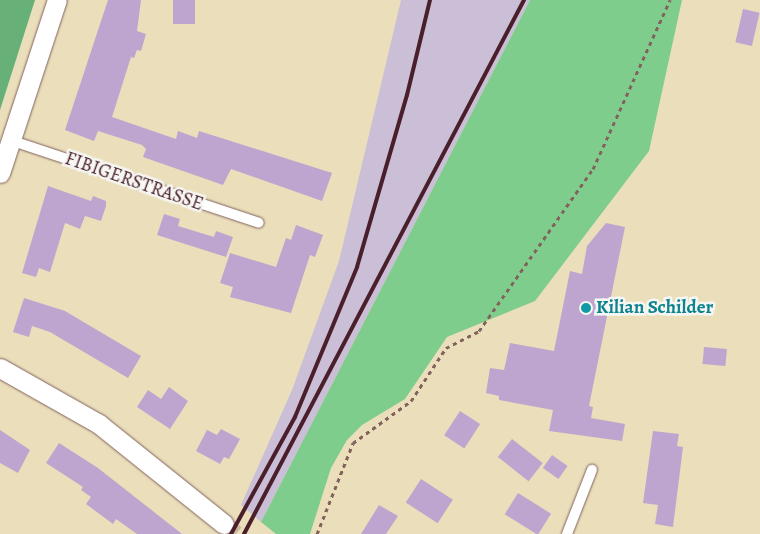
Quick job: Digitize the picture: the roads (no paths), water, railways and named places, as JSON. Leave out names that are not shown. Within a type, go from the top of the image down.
[{"type":"street","points":[[0,173],[57,0]]},
{"type":"street","points":[[0,368],[99,424],[224,524]]},
{"type":"lane","name":"FIBIGERSTRASSE","points":[[10,140],[259,224]]},
{"type":"lane","points":[[567,534],[592,470]]},
{"type":"tunnel","points":[[224,524],[235,534]]},
{"type":"railway","points":[[231,534],[295,417],[357,267],[407,95],[430,0]]},
{"type":"railway","points":[[244,534],[524,0]]},
{"type":"place","name":"Kilian Schilder","points":[[586,308]]}]
